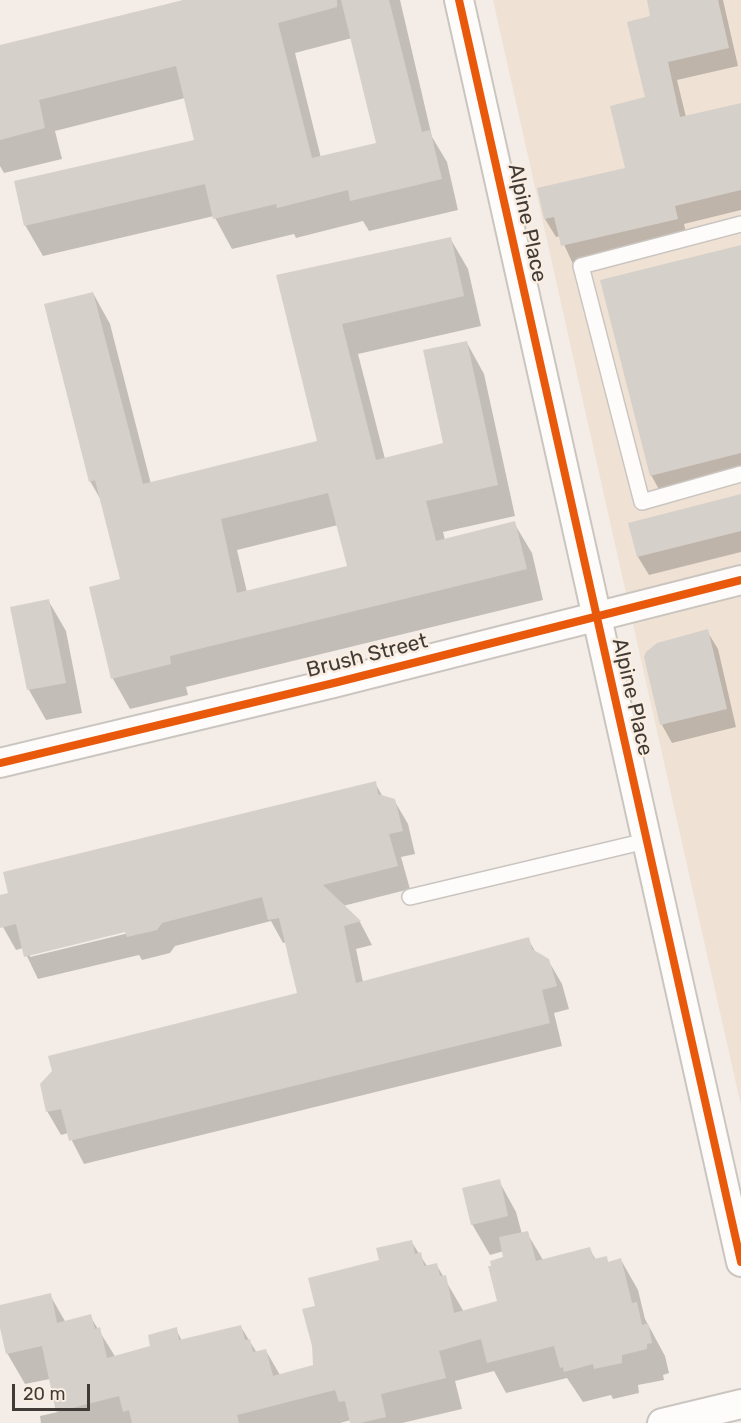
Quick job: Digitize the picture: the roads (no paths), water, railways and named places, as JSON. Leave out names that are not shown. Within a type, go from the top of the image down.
[{"type":"street","name":"Alpine Place","points":[[459,0],[595,617],[741,1262]]},
{"type":"street","name":"Brush Street","points":[[0,763],[741,580]]},
{"type":"street","points":[[662,1423],[741,1404]]},
{"type":"lane","points":[[741,224],[581,266],[642,502],[741,474]]},
{"type":"lane","points":[[410,897],[646,842]]}]
